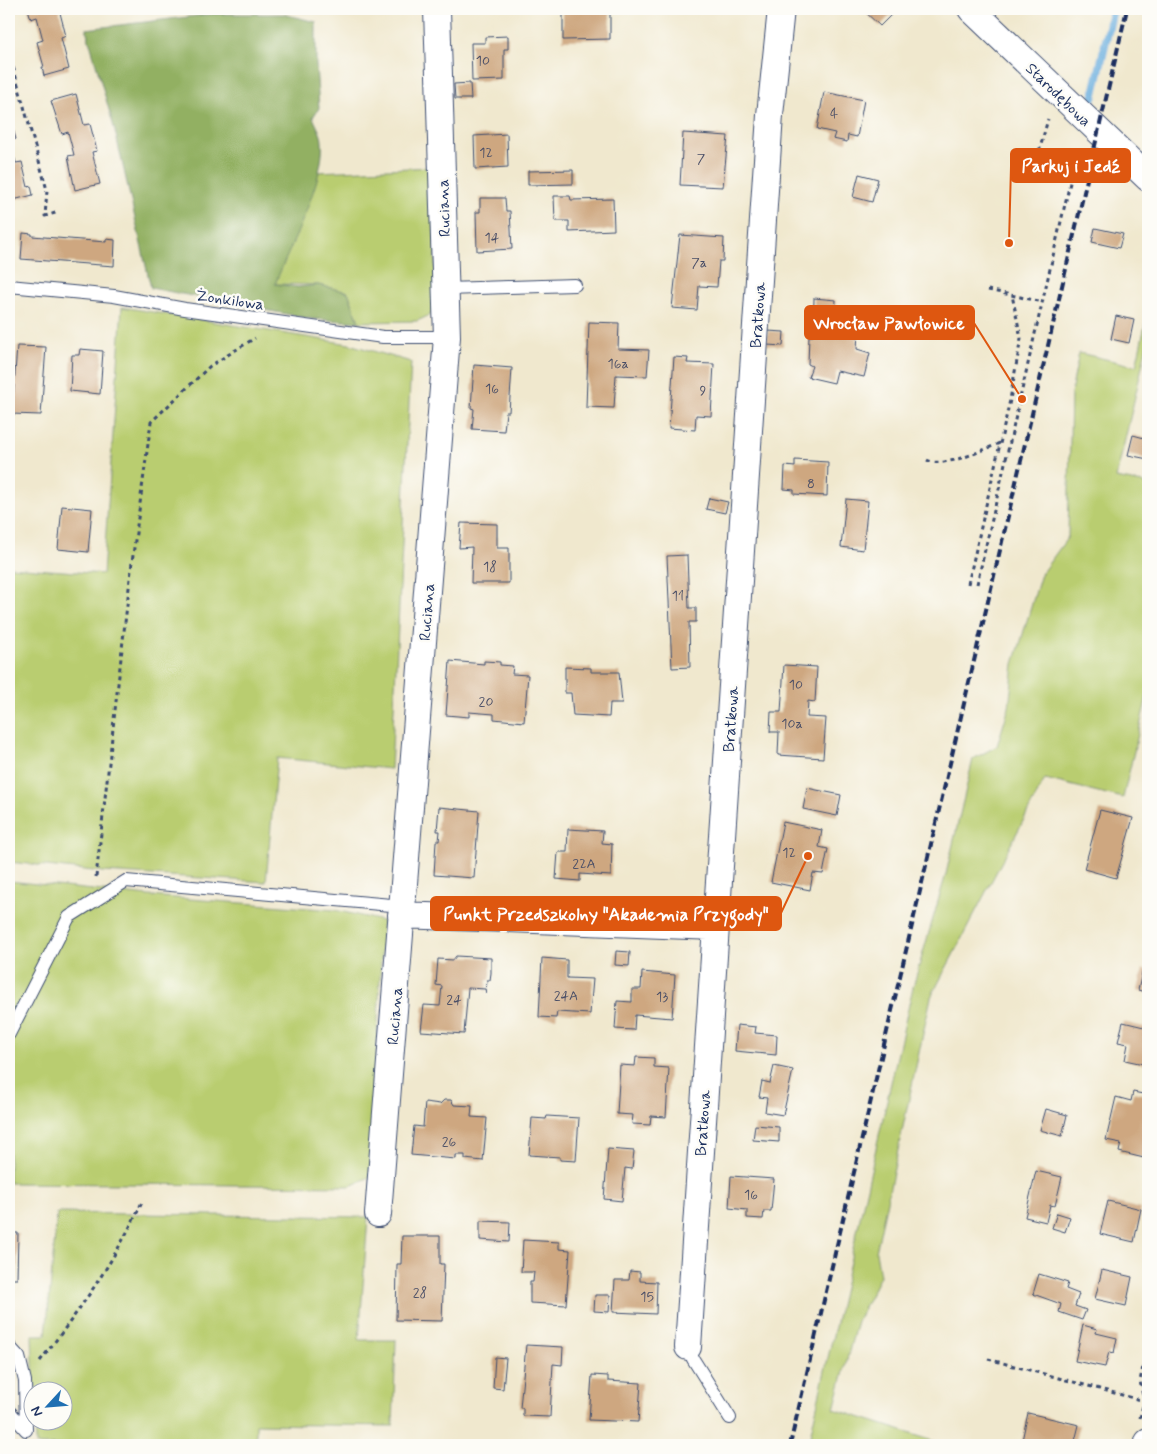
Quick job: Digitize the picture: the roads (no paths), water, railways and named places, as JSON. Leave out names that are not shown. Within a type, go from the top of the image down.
[{"type":"street","name":"Ruciana","points":[[378,1214],[447,336],[437,9]]},
{"type":"street","name":"Bratkowa","points":[[688,1347],[770,125],[777,26],[781,9]]},
{"type":"street","name":"Starodębowa","points":[[971,9],[1148,178]]},
{"type":"street","points":[[402,911],[715,927]]},
{"type":"lane","name":"Żonkilowa","points":[[9,286],[114,296],[185,310],[383,337],[447,336]]},
{"type":"lane","points":[[447,289],[575,286]]},
{"type":"lane","points":[[9,1034],[70,917],[126,881],[402,911]]},
{"type":"lane","points":[[9,1346],[19,1357],[25,1381],[26,1430],[9,1411]]},
{"type":"lane","name":"Bratkowa","points":[[688,1347],[693,1359],[730,1418]]},
{"type":"waterway","points":[[1093,98],[1113,9]]},
{"type":"railway","points":[[790,1445],[1127,9]]},
{"type":"place","name":"Parkuj i Jedź","points":[[1009,243]]},
{"type":"place","name":"Wrocław Pawłowice","points":[[1022,399]]},
{"type":"place","name":"Punkt Przedszkolny \"Akademia Przygody\"","points":[[808,856]]}]
